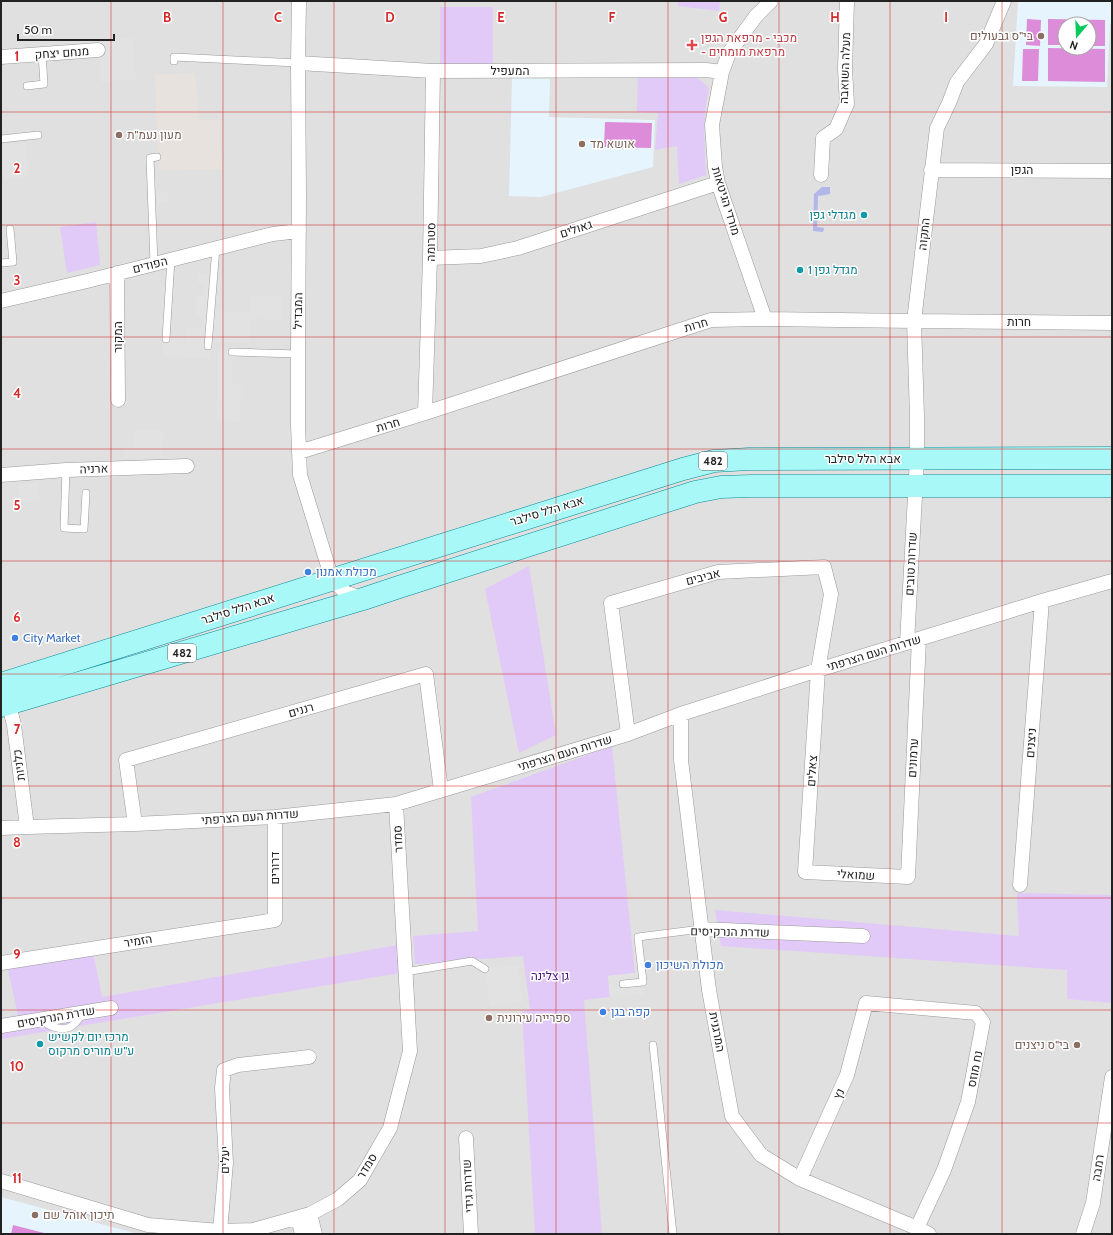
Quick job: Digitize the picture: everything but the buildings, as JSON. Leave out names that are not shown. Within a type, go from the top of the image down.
[{"type":"main road","name":"אבא הלל סילבר","points":[[3,690],[332,578],[682,469],[714,461],[749,459],[1112,458]]},
{"type":"main road","name":"אבא הלל סילבר","points":[[3,690],[363,599],[695,492],[721,487],[915,485],[1112,486]]},
{"type":"street","name":"המבדיל","points":[[299,1],[298,354],[300,475],[332,578],[344,592],[363,599]]},
{"type":"street","name":"מורדי הגיטאות","points":[[765,319],[718,183],[715,167],[712,125],[722,72],[729,53],[756,16],[772,1]]},
{"type":"street","name":"מעלה השואבה","points":[[821,175],[823,138],[836,129],[847,104],[847,1]]},
{"type":"street","name":"התקוה","points":[[915,485],[917,459],[917,417],[914,322],[937,128],[957,82],[986,44],[1004,1]]},
{"type":"street","name":"מנחם יצחק","points":[[1,57],[98,50]]},
{"type":"street","name":"המעפיל","points":[[298,63],[433,71],[706,70],[722,72]]},
{"type":"street","name":"סטרומה","points":[[425,413],[430,258],[433,71]]},
{"type":"street","name":"הגפן","points":[[931,170],[1112,171]]},
{"type":"street","name":"גאולים","points":[[430,258],[480,256],[518,248],[718,183]]},
{"type":"street","name":"הפודים","points":[[1,301],[60,288],[272,234],[299,231]]},
{"type":"street","name":"המקור","points":[[117,273],[118,400]]},
{"type":"street","name":"חרות","points":[[299,452],[425,413],[711,320],[765,319],[914,322],[1112,323]]},
{"type":"street","name":"ארניה","points":[[1,476],[66,470],[187,466]]},
{"type":"street","name":"שדרות טובים","points":[[913,641],[915,485]]},
{"type":"street","name":"אביבים","points":[[628,734],[611,603],[718,572],[824,567],[831,594],[818,670]]},
{"type":"street","name":"שדרות העם הצרפתי","points":[[1,828],[135,824],[275,817],[396,804],[628,734],[681,714],[818,670],[1112,581]]},
{"type":"street","name":"ניצנים","points":[[1020,885],[1042,601]]},
{"type":"street","name":"ערמונים","points":[[908,877],[913,641]]},
{"type":"street","name":"צאלים","points":[[805,872],[818,670]]},
{"type":"street","name":"רננים","points":[[135,824],[126,760],[426,674],[441,790]]},
{"type":"street","name":"כלניות","points":[[3,690],[14,725],[27,827]]},
{"type":"street","name":"המרגנית","points":[[681,714],[681,760],[701,930],[709,990],[732,1116],[761,1155],[800,1179],[923,1231]]},
{"type":"street","name":"סמדר","points":[[1,1181],[148,1225],[220,1231],[253,1230],[304,1216],[338,1199],[360,1180],[390,1128],[410,1051],[396,804]]},
{"type":"street","name":"דרורים","points":[[275,817],[275,920]]},
{"type":"street","name":"שמואלי","points":[[805,872],[908,877]]},
{"type":"street","name":"הזמיר","points":[[1,962],[275,920]]},
{"type":"street","name":"שדרת הנרקיסים","points":[[701,930],[863,936]]},
{"type":"street","name":"נץ","points":[[800,1179],[847,1075],[866,1003]]},
{"type":"street","name":"נח מוזס","points":[[866,1003],[976,1013],[983,1022],[968,1102],[923,1231]]},
{"type":"street","name":"שדרת הנרקיסים","points":[[1,1026],[111,1008]]},
{"type":"street","name":"יעלים","points":[[220,1231],[226,1163],[222,1088],[224,1070],[238,1065],[308,1057]]},
{"type":"street","name":"רמבה","points":[[1083,1234],[1093,1203],[1112,1077]]},
{"type":"street","name":"שדרות גידי","points":[[466,1138],[471,1234]]},
{"type":"street","points":[[302,1234],[304,1216]]},
{"type":"street","points":[[304,1216],[315,1234]]},
{"type":"lane","points":[[27,86],[44,84],[42,54]]},
{"type":"lane","points":[[174,61],[174,57],[298,63]]},
{"type":"lane","points":[[1,139],[38,135]]},
{"type":"lane","points":[[154,264],[150,158],[157,157]]},
{"type":"lane","points":[[1,263],[14,262],[10,229]]},
{"type":"lane","points":[[208,346],[216,248]]},
{"type":"lane","points":[[166,338],[172,259]]},
{"type":"lane","points":[[232,352],[298,354]]},
{"type":"lane","points":[[66,470],[64,528],[84,529],[86,493]]},
{"type":"lane","name":"שדרת הנרקיסים","points":[[623,984],[643,982],[638,937],[701,930]]},
{"type":"lane","points":[[405,972],[472,961],[486,969]]},
{"type":"lane","points":[[653,1045],[674,1234]]},
{"type":"shaded area","points":[[1,1],[1112,1],[1112,1234],[1,1234]]},
{"type":"shaded area","name":"בי\"ס גבעולים","points":[[1018,1],[1112,1],[1112,23],[1110,24],[1107,87],[1013,86]]},
{"type":"shaded area","points":[[1027,19],[1041,20],[1040,46],[1026,45]]},
{"type":"shaded area","points":[[1048,19],[1057,19],[1057,45],[1048,45]]},
{"type":"shaded area","points":[[1097,20],[1105,20],[1105,46],[1097,46]]},
{"type":"shaded area","points":[[133,38],[136,79],[101,82],[98,41]]},
{"type":"shaded area","points":[[1048,48],[1057,48],[1057,56],[1097,56],[1097,49],[1105,49],[1105,82],[1048,81]]},
{"type":"shaded area","points":[[1023,49],[1039,49],[1038,81],[1022,81]]},
{"type":"shaded area","points":[[195,73],[199,119],[220,119],[222,169],[158,171],[155,74]]},
{"type":"shaded area","name":"אושא מד","points":[[512,78],[550,79],[549,117],[655,120],[653,167],[541,197],[509,196]]},
{"type":"shaded area","points":[[605,122],[652,123],[651,148],[604,147]]},
{"type":"shaded area","points":[[26,143],[28,177],[3,180],[1,145]]},
{"type":"shaded area","points":[[822,187],[830,187],[830,194],[818,196],[817,227],[824,228],[823,232],[813,231],[814,194]]},
{"type":"shaded area","points":[[168,192],[168,203],[154,203],[154,193]]},
{"type":"shaded area","points":[[197,273],[212,273],[210,358],[163,356],[163,336],[184,337],[184,344],[187,328],[203,328],[204,315],[195,314],[196,295],[204,296],[205,284],[197,281]]},
{"type":"shaded area","points":[[250,295],[281,296],[281,320],[251,319],[250,343],[211,342],[213,311],[249,312]]},
{"type":"shaded area","points":[[218,350],[233,351],[232,384],[241,385],[240,421],[216,420]]},
{"type":"shaded area","points":[[134,430],[164,431],[162,458],[124,458],[123,449],[133,449]]},
{"type":"shaded area","points":[[38,483],[39,500],[20,502],[18,485]]},
{"type":"shaded area","points":[[518,965],[523,1002],[490,1006],[485,969]]},
{"type":"shaded area","points":[[642,972],[644,994],[610,997],[608,976]]},
{"type":"shaded area","name":"תיכון אוהל שם","points":[[1,1197],[138,1234],[1,1234]]},
{"type":"shaded area","points":[[13,1225],[48,1234],[11,1234]]},
{"type":"green space","points":[[678,1],[720,1],[719,11],[678,6]]},
{"type":"green space","points":[[440,7],[493,7],[493,66],[440,66]]},
{"type":"green space","points":[[638,78],[697,78],[709,89],[705,110],[706,175],[679,184],[677,146],[655,150],[658,113],[637,112]]},
{"type":"green space","points":[[96,222],[100,265],[67,273],[60,227]]},
{"type":"green space","points":[[529,566],[556,735],[519,753],[485,589]]},
{"type":"green space","name":"גן צלינה","points":[[612,746],[635,973],[608,976],[610,997],[584,1000],[602,1234],[535,1234],[522,1012],[530,1009],[523,956],[415,964],[413,936],[478,931],[471,797]]},
{"type":"green space","points":[[1017,893],[1112,895],[1112,1003],[1067,999],[1067,970],[721,946],[715,910],[1019,936]]},
{"type":"green space","points":[[398,945],[400,973],[1,1039],[1,1018],[18,1015],[7,965],[93,951],[102,997]]},
{"type":"place","name":"בי\"ס גבעולים","points":[[1041,36]]},
{"type":"place","name":"מכבי - מרפאת הגפן - מרפאת מומחים","points":[[692,45]]},
{"type":"place","name":"מעון נעמ\"ת","points":[[119,135]]},
{"type":"place","name":"אושא מד","points":[[582,144]]},
{"type":"place","name":"מגדלי גפן","points":[[864,215]]},
{"type":"place","name":"מגדל גפן 1","points":[[800,270]]},
{"type":"place","name":"מכולת אמנון","points":[[308,572]]},
{"type":"place","name":"City Market","points":[[15,638]]},
{"type":"place","name":"מכולת השיכון","points":[[648,965]]},
{"type":"place","name":"קפה בגן","points":[[603,1012]]},
{"type":"place","name":"ספרייה עירונית","points":[[489,1018]]},
{"type":"place","name":"מרכז יום לקשיש ע\"ש מוריס מרקוס","points":[[40,1044]]},
{"type":"place","name":"בי\"ס ניצנים","points":[[1077,1045]]},
{"type":"place","name":"תיכון אוהל שם","points":[[35,1215]]}]
